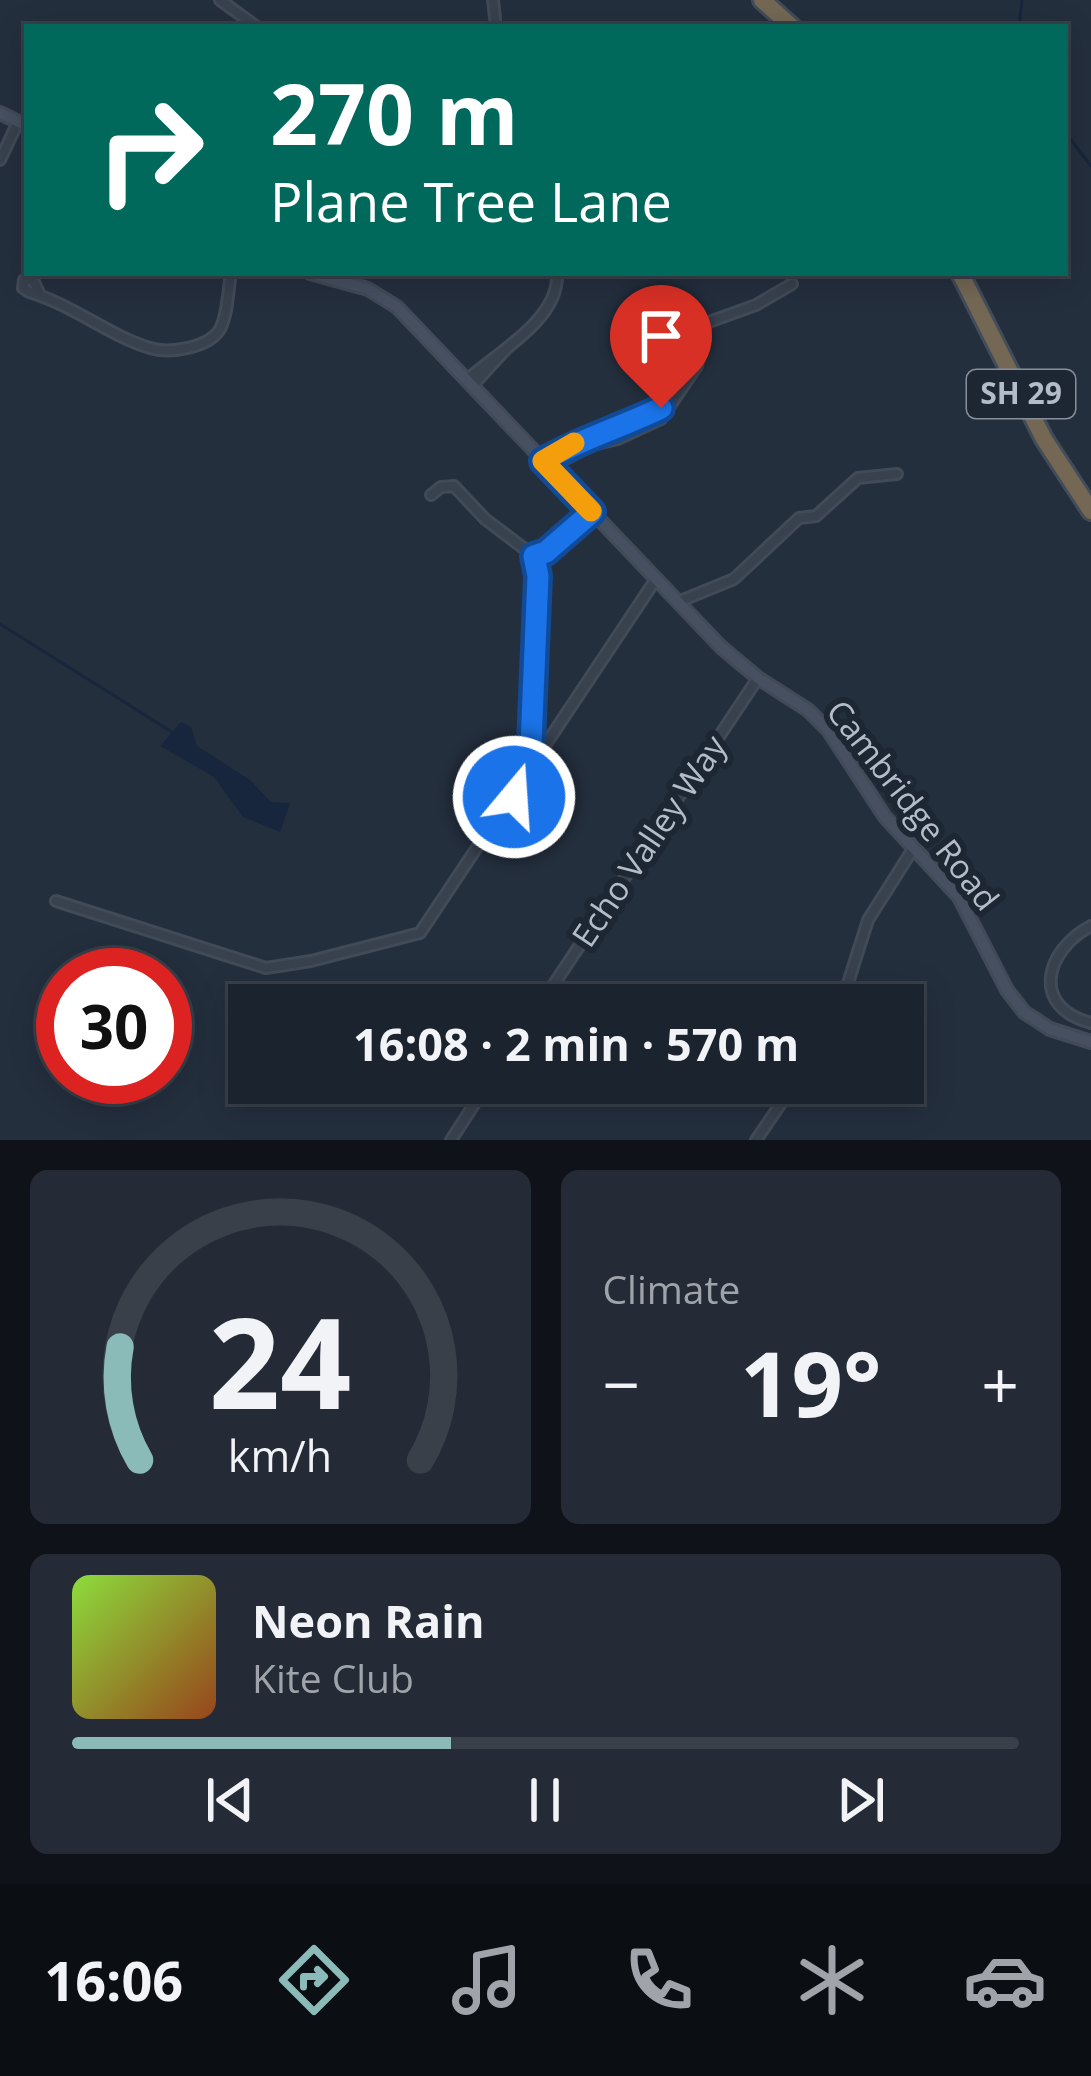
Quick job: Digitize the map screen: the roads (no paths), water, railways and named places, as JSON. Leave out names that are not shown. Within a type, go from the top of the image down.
[{"type":"highway","points":[[762,0],[790,24]]},
{"type":"highway","name":"SH 29","points":[[962,276],[1044,439],[1091,511]]},
{"type":"main road","points":[[0,113],[23,124]]},
{"type":"main road","name":"Cambridge Road","points":[[322,276],[383,297],[721,647],[828,730],[880,810],[959,897],[1007,990],[1024,1012],[1050,1029],[1091,1042]]},
{"type":"street","points":[[220,0],[253,24]]},
{"type":"street","points":[[0,160],[23,124]]},
{"type":"street","points":[[40,295],[150,349],[172,351],[201,344],[217,334],[230,276]]},
{"type":"street","points":[[470,382],[549,307],[557,276]]},
{"type":"street","points":[[546,464],[662,419],[697,367],[706,322],[756,305],[792,284]]},
{"type":"street","points":[[546,464],[576,442],[661,408],[689,363],[693,338]]},
{"type":"street","points":[[678,602],[734,578],[800,518],[819,514],[858,478],[897,473]]},
{"type":"street","points":[[431,496],[454,486],[484,519],[534,556],[538,576],[533,766]]},
{"type":"street","points":[[534,556],[546,552],[592,512]]},
{"type":"street","points":[[56,901],[266,968],[413,937],[430,922],[656,579]]},
{"type":"street","name":"Echo Valley Way","points":[[554,984],[758,679]]},
{"type":"street","points":[[848,984],[868,920],[914,849]]},
{"type":"street","points":[[1091,926],[1054,959],[1049,976],[1063,1007],[1076,1019],[1091,1023]]},
{"type":"street","points":[[451,1140],[474,1104]]},
{"type":"street","points":[[756,1140],[781,1104]]},
{"type":"water","points":[[181,722],[191,727],[197,746],[250,780],[271,802],[290,803],[280,832],[243,817],[214,777],[160,746]]},
{"type":"waterway","points":[[1019,24],[1022,0]]},
{"type":"waterway","points":[[1068,136],[1091,166]]},
{"type":"waterway","points":[[0,624],[172,732]]}]
